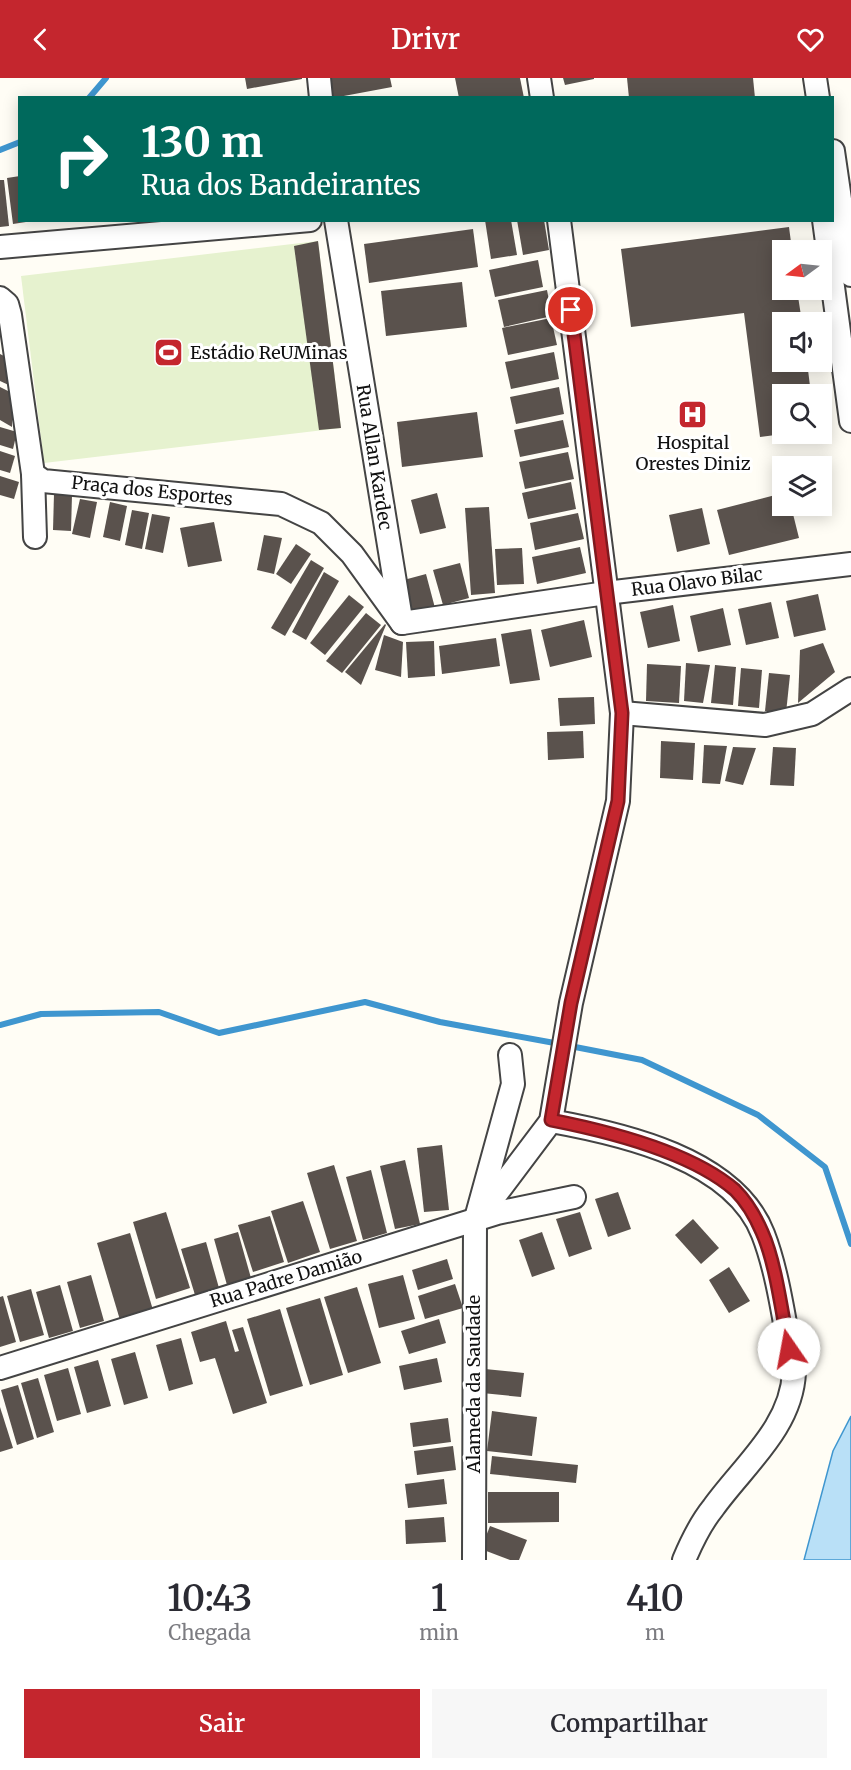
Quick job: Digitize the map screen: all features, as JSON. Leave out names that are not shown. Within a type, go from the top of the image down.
[{"type":"street","points":[[319,78],[321,96]]},
{"type":"street","points":[[539,78],[542,96]]},
{"type":"street","points":[[815,78],[818,96]]},
{"type":"street","points":[[839,151],[851,421]]},
{"type":"street","points":[[0,247],[287,222]]},
{"type":"street","name":"Rua Allan Kardec","points":[[336,222],[402,623]]},
{"type":"street","points":[[475,1222],[551,1120],[571,1003],[618,801],[622,713],[560,222]]},
{"type":"street","points":[[825,222],[844,273]]},
{"type":"street","points":[[0,298],[7,304],[10,315],[33,474],[36,537]]},
{"type":"street","name":"Praça dos Esportes","points":[[33,474],[43,481],[280,504],[321,523],[344,546],[402,623]]},
{"type":"street","name":"Rua Olavo Bilac","points":[[402,623],[606,593],[851,564]]},
{"type":"street","points":[[622,713],[765,725],[812,714],[851,689]]},
{"type":"street","name":"Alameda da Saudade","points":[[471,1555],[475,1222],[513,1084],[510,1055]]},
{"type":"street","points":[[551,1120],[605,1131],[691,1163],[736,1191],[763,1234],[794,1372],[792,1389],[766,1442],[697,1530],[684,1560]]},
{"type":"street","name":"Rua Padre Damião","points":[[0,1368],[496,1214],[574,1197]]},
{"type":"green space","name":"Estádio ReUMinas","points":[[318,241],[341,428],[44,463],[21,276]]},
{"type":"water","points":[[851,1416],[851,1560],[804,1560],[833,1451]]},
{"type":"building","points":[[245,78],[302,78],[302,79],[247,89]]},
{"type":"building","points":[[329,78],[390,78],[392,87],[333,96]]},
{"type":"building","points":[[455,78],[520,78],[524,96],[459,96]]},
{"type":"building","points":[[563,78],[594,78],[594,79],[565,85]]},
{"type":"building","points":[[627,78],[753,78],[755,96],[629,96]]},
{"type":"building","points":[[18,176],[18,222],[26,222],[13,224],[7,178]]},
{"type":"building","points":[[0,180],[4,180],[9,226],[0,227]]},
{"type":"building","points":[[485,222],[511,222],[517,255],[491,259]]},
{"type":"building","points":[[517,222],[544,222],[549,250],[523,255]]},
{"type":"building","points":[[789,227],[791,240],[772,240],[772,300],[799,300],[800,312],[772,312],[772,372],[808,372],[810,384],[772,384],[772,435],[760,437],[744,313],[631,327],[621,249]]},
{"type":"building","points":[[473,229],[478,267],[369,283],[364,244]]},
{"type":"building","points":[[318,241],[341,428],[319,430],[294,246]]},
{"type":"building","points":[[538,260],[543,287],[495,297],[489,270]]},
{"type":"building","points":[[462,282],[467,327],[386,336],[381,291]]},
{"type":"building","points":[[547,290],[552,316],[504,327],[498,300]]},
{"type":"building","points":[[551,318],[557,345],[508,355],[502,328]]},
{"type":"building","points":[[554,352],[559,379],[511,389],[505,362]]},
{"type":"building","points":[[0,354],[12,360],[13,387],[0,381]]},
{"type":"building","points":[[0,387],[12,393],[12,427],[0,420]]},
{"type":"building","points":[[559,387],[564,414],[516,424],[510,397]]},
{"type":"building","points":[[477,412],[483,457],[402,467],[397,422]]},
{"type":"building","points":[[563,420],[569,447],[520,457],[514,430]]},
{"type":"building","points":[[0,427],[17,432],[13,449],[0,445]]},
{"type":"building","points":[[0,451],[15,456],[10,473],[0,470]]},
{"type":"building","points":[[568,452],[574,479],[525,489],[519,462]]},
{"type":"building","points":[[0,476],[19,482],[14,499],[0,495]]},
{"type":"building","points":[[571,482],[576,509],[528,519],[522,493]]},
{"type":"building","points":[[437,493],[446,528],[420,534],[411,500]]},
{"type":"building","points":[[54,494],[72,495],[71,531],[53,530]]},
{"type":"building","points":[[772,496],[772,516],[794,516],[799,538],[729,555],[717,510]]},
{"type":"building","points":[[80,499],[97,502],[90,538],[72,534]]},
{"type":"building","points":[[110,502],[127,506],[120,541],[103,537]]},
{"type":"building","points":[[489,507],[495,593],[471,595],[465,508]]},
{"type":"building","points":[[702,508],[710,544],[677,552],[669,515]]},
{"type":"building","points":[[132,510],[149,513],[142,549],[125,545]]},
{"type":"building","points":[[578,513],[584,539],[535,550],[530,523]]},
{"type":"building","points":[[152,514],[170,517],[163,553],[145,549]]},
{"type":"building","points":[[214,522],[222,561],[188,567],[180,528]]},
{"type":"building","points":[[264,535],[282,538],[274,574],[257,570]]},
{"type":"building","points":[[296,544],[311,554],[291,584],[276,574]]},
{"type":"building","points":[[580,547],[586,573],[537,584],[532,557]]},
{"type":"building","points":[[522,548],[524,584],[497,585],[495,549]]},
{"type":"building","points":[[311,560],[324,568],[285,636],[271,628]]},
{"type":"building","points":[[460,563],[469,598],[443,605],[433,570]]},
{"type":"building","points":[[324,572],[339,581],[306,640],[292,632]]},
{"type":"building","points":[[426,574],[435,608],[409,615],[400,581]]},
{"type":"building","points":[[818,594],[826,630],[794,637],[786,601]]},
{"type":"building","points":[[349,595],[364,607],[325,655],[310,643]]},
{"type":"building","points":[[771,602],[779,638],[746,645],[738,609]]},
{"type":"building","points":[[673,605],[680,641],[648,648],[640,612]]},
{"type":"building","points":[[723,608],[731,645],[698,652],[690,616]]},
{"type":"building","points":[[366,613],[381,625],[342,673],[326,661]]},
{"type":"building","points":[[584,620],[592,657],[550,667],[541,630]]},
{"type":"building","points":[[386,625],[361,685],[345,672]]},
{"type":"building","points":[[531,629],[540,680],[510,684],[501,634]]},
{"type":"building","points":[[384,635],[403,642],[401,677],[375,670]]},
{"type":"building","points":[[496,638],[500,666],[442,674],[439,646]]},
{"type":"building","points":[[434,641],[435,676],[408,678],[406,642]]},
{"type":"building","points":[[823,643],[835,672],[798,703],[800,650]]},
{"type":"building","points":[[686,663],[710,665],[703,703],[684,701]]},
{"type":"building","points":[[647,664],[681,666],[679,703],[646,701]]},
{"type":"building","points":[[715,665],[736,667],[733,705],[711,703]]},
{"type":"building","points":[[741,668],[762,670],[759,708],[738,706]]},
{"type":"building","points":[[769,673],[790,675],[786,713],[765,711]]},
{"type":"building","points":[[594,697],[595,724],[560,726],[558,698]]},
{"type":"building","points":[[583,731],[584,758],[548,760],[547,732]]},
{"type":"building","points":[[661,741],[695,743],[693,780],[660,778]]},
{"type":"building","points":[[704,745],[727,746],[720,784],[702,783]]},
{"type":"building","points":[[733,747],[756,748],[743,785],[725,781]]},
{"type":"building","points":[[773,747],[796,748],[794,786],[770,785]]},
{"type":"building","points":[[442,1145],[449,1210],[424,1212],[417,1148]]},
{"type":"building","points":[[405,1160],[420,1224],[395,1229],[380,1166]]},
{"type":"building","points":[[334,1165],[357,1241],[330,1249],[307,1173]]},
{"type":"building","points":[[371,1170],[387,1233],[363,1240],[346,1177]]},
{"type":"building","points":[[618,1192],[631,1229],[608,1237],[595,1199]]},
{"type":"building","points":[[303,1201],[320,1252],[288,1263],[271,1211]]},
{"type":"building","points":[[166,1212],[190,1288],[156,1299],[133,1222]]},
{"type":"building","points":[[580,1212],[592,1249],[569,1257],[556,1219]]},
{"type":"building","points":[[270,1216],[284,1262],[253,1272],[238,1225]]},
{"type":"building","points":[[693,1219],[719,1248],[701,1264],[675,1235]]},
{"type":"building","points":[[238,1232],[251,1278],[227,1285],[214,1239]]},
{"type":"building","points":[[542,1232],[555,1269],[532,1277],[519,1240]]},
{"type":"building","points":[[130,1233],[153,1310],[120,1320],[97,1243]]},
{"type":"building","points":[[206,1242],[219,1288],[195,1295],[181,1249]]},
{"type":"building","points":[[447,1259],[453,1279],[418,1290],[412,1270]]},
{"type":"building","points":[[729,1267],[750,1301],[729,1313],[709,1280]]},
{"type":"building","points":[[91,1275],[104,1321],[80,1328],[67,1282]]},
{"type":"building","points":[[403,1275],[415,1319],[379,1328],[368,1284]]},
{"type":"building","points":[[455,1284],[463,1308],[425,1319],[418,1296]]},
{"type":"building","points":[[60,1285],[73,1331],[49,1338],[36,1292]]},
{"type":"building","points":[[357,1287],[381,1363],[348,1373],[324,1297]]},
{"type":"building","points":[[31,1289],[44,1335],[20,1342],[7,1296]]},
{"type":"building","points":[[3,1296],[16,1342],[0,1347],[0,1297]]},
{"type":"building","points":[[320,1298],[343,1375],[310,1385],[286,1308]]},
{"type":"building","points":[[280,1309],[303,1386],[270,1396],[247,1319]]},
{"type":"building","points":[[439,1319],[446,1343],[409,1354],[401,1331]]},
{"type":"building","points":[[226,1321],[235,1352],[239,1351],[232,1330],[243,1327],[267,1403],[233,1414],[215,1358],[200,1362],[191,1332]]},
{"type":"building","points":[[181,1338],[193,1384],[169,1391],[156,1345]]},
{"type":"building","points":[[135,1352],[148,1398],[124,1405],[111,1359]]},
{"type":"building","points":[[437,1358],[442,1382],[404,1390],[399,1366]]},
{"type":"building","points":[[98,1360],[111,1406],[87,1413],[74,1367]]},
{"type":"building","points":[[68,1368],[81,1414],[57,1421],[44,1375]]},
{"type":"building","points":[[485,1369],[524,1373],[521,1397],[482,1393]]},
{"type":"building","points":[[38,1378],[54,1432],[37,1438],[21,1383]]},
{"type":"building","points":[[18,1385],[34,1439],[17,1445],[1,1390]]},
{"type":"building","points":[[0,1407],[13,1448],[0,1452]]},
{"type":"building","points":[[492,1411],[537,1417],[532,1456],[487,1451]]},
{"type":"building","points":[[448,1418],[451,1442],[413,1447],[410,1423]]},
{"type":"building","points":[[453,1446],[456,1470],[417,1475],[414,1451]]},
{"type":"building","points":[[492,1456],[578,1465],[576,1483],[490,1474]]},
{"type":"building","points":[[444,1479],[447,1504],[408,1508],[405,1484]]},
{"type":"building","points":[[488,1492],[559,1492],[559,1522],[488,1523]]},
{"type":"building","points":[[444,1517],[446,1542],[406,1544],[405,1520]]},
{"type":"building","points":[[490,1526],[527,1540],[519,1560],[510,1560],[481,1549]]},
{"type":"waterway","points":[[91,96],[106,78]]},
{"type":"waterway","points":[[0,150],[18,143]]},
{"type":"waterway","points":[[0,1025],[41,1014],[159,1012],[219,1033],[365,1002],[440,1022],[560,1044]]},
{"type":"waterway","points":[[570,1046],[642,1060],[758,1115],[825,1167],[851,1244]]},
{"type":"place","name":"Estádio ReUMinas","points":[[169,353]]},
{"type":"place","name":"Hospital Orestes Diniz","points":[[693,414]]},
{"type":"route","points":[[571,310],[622,713],[618,801],[571,1003],[551,1120],[605,1131],[662,1151],[691,1163],[736,1191],[750,1209],[763,1234],[789,1349]]}]
